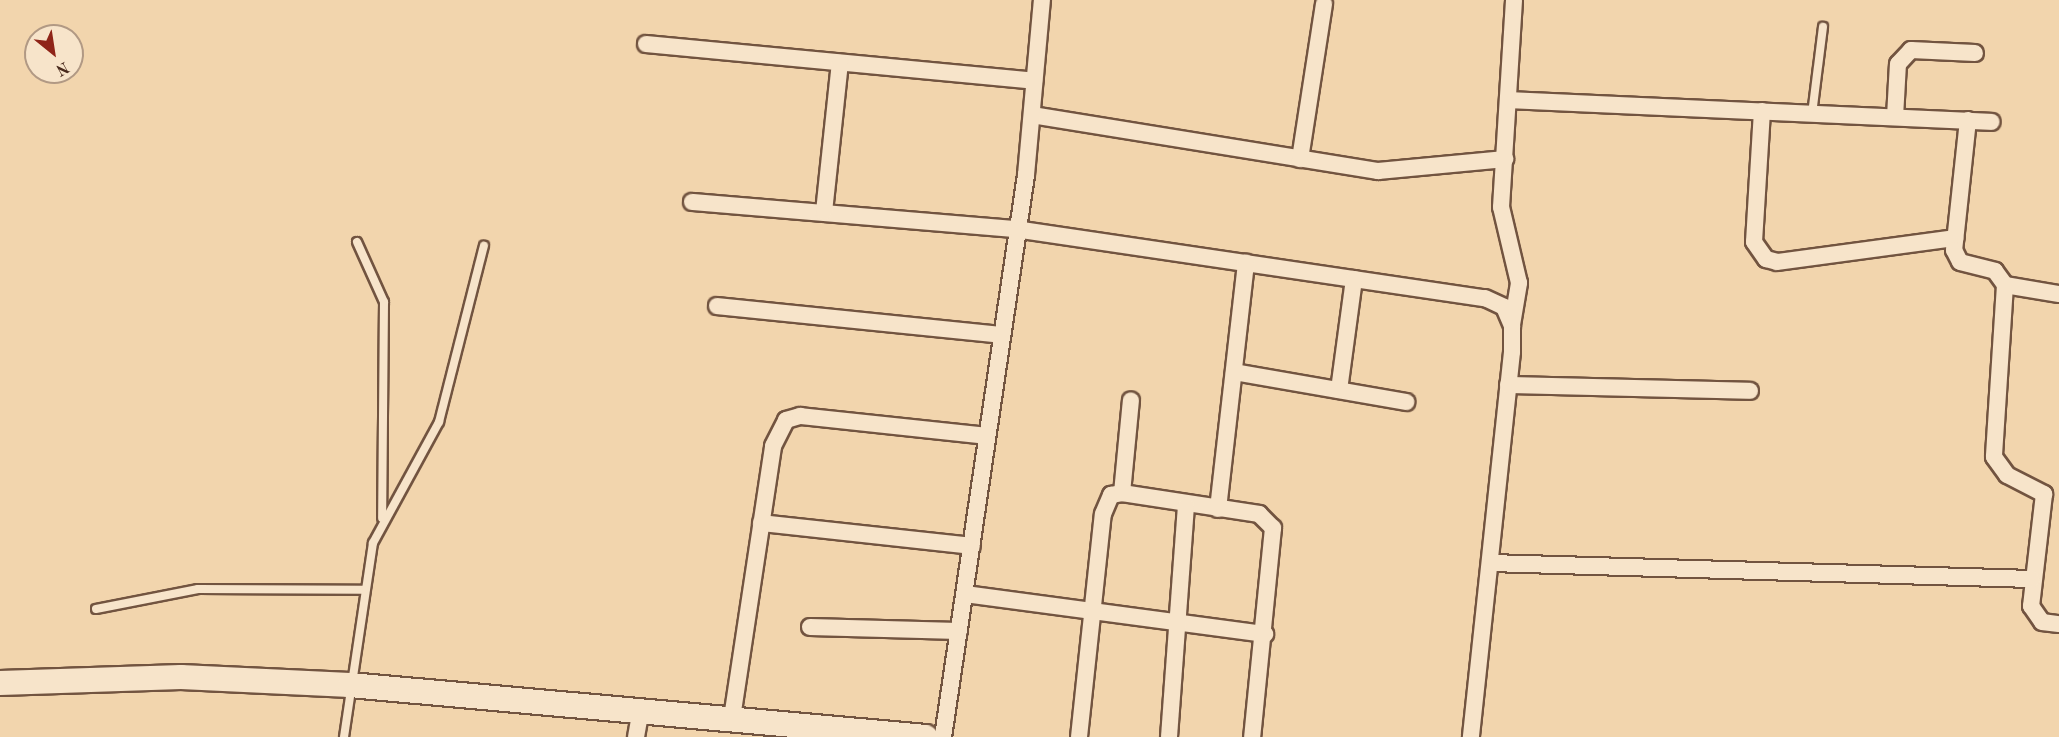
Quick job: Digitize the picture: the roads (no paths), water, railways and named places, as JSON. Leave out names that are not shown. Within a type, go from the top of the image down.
[{"type":"street","points":[[943,737],[1032,115],[1042,0]]},
{"type":"street","points":[[1471,737],[1509,385],[1512,326],[1519,283],[1502,227],[1514,0]]},
{"type":"street","points":[[1300,159],[1324,4]]},
{"type":"street","points":[[646,44],[1034,81]]},
{"type":"street","points":[[1895,117],[1898,64],[1911,50],[1975,53]]},
{"type":"street","points":[[824,212],[840,63]]},
{"type":"street","points":[[1510,100],[1991,122]]},
{"type":"street","points":[[1762,111],[1754,242],[1766,259],[1777,262],[1955,238]]},
{"type":"street","points":[[1032,115],[1300,159],[1396,172],[1505,159]]},
{"type":"street","points":[[1968,120],[1955,238],[1960,262],[1995,271],[2004,285],[1994,457],[2007,475],[2044,494],[2032,579],[2036,618],[2059,624]]},
{"type":"street","points":[[692,202],[1016,229],[1485,298],[1504,307],[1512,326]]},
{"type":"street","points":[[1218,509],[1246,263]]},
{"type":"street","points":[[1339,390],[1354,279]]},
{"type":"street","points":[[2004,285],[2059,294]]},
{"type":"street","points":[[717,306],[1001,334]]},
{"type":"street","points":[[1234,372],[1406,402]]},
{"type":"street","points":[[1509,385],[1750,391]]},
{"type":"street","points":[[1122,493],[1131,400]]},
{"type":"street","points":[[732,718],[773,446],[786,420],[800,416],[987,436]]},
{"type":"street","points":[[1079,737],[1090,608],[1105,502],[1122,493],[1186,506],[1259,514],[1274,528],[1265,634],[1252,737]]},
{"type":"street","points":[[1170,737],[1186,506]]},
{"type":"street","points":[[761,523],[972,546]]},
{"type":"street","points":[[1490,563],[2032,579]]},
{"type":"street","points":[[965,594],[1178,619],[1265,634]]},
{"type":"street","points":[[810,627],[959,632]]},
{"type":"street","points":[[0,682],[181,677],[350,685],[641,709],[926,737]]},
{"type":"street","points":[[636,737],[641,709]]},
{"type":"lane","points":[[1812,114],[1823,27]]},
{"type":"lane","points":[[344,737],[364,590],[382,521],[384,302],[357,242]]},
{"type":"lane","points":[[382,521],[439,422],[484,246]]},
{"type":"lane","points":[[96,609],[198,589],[364,590]]}]
